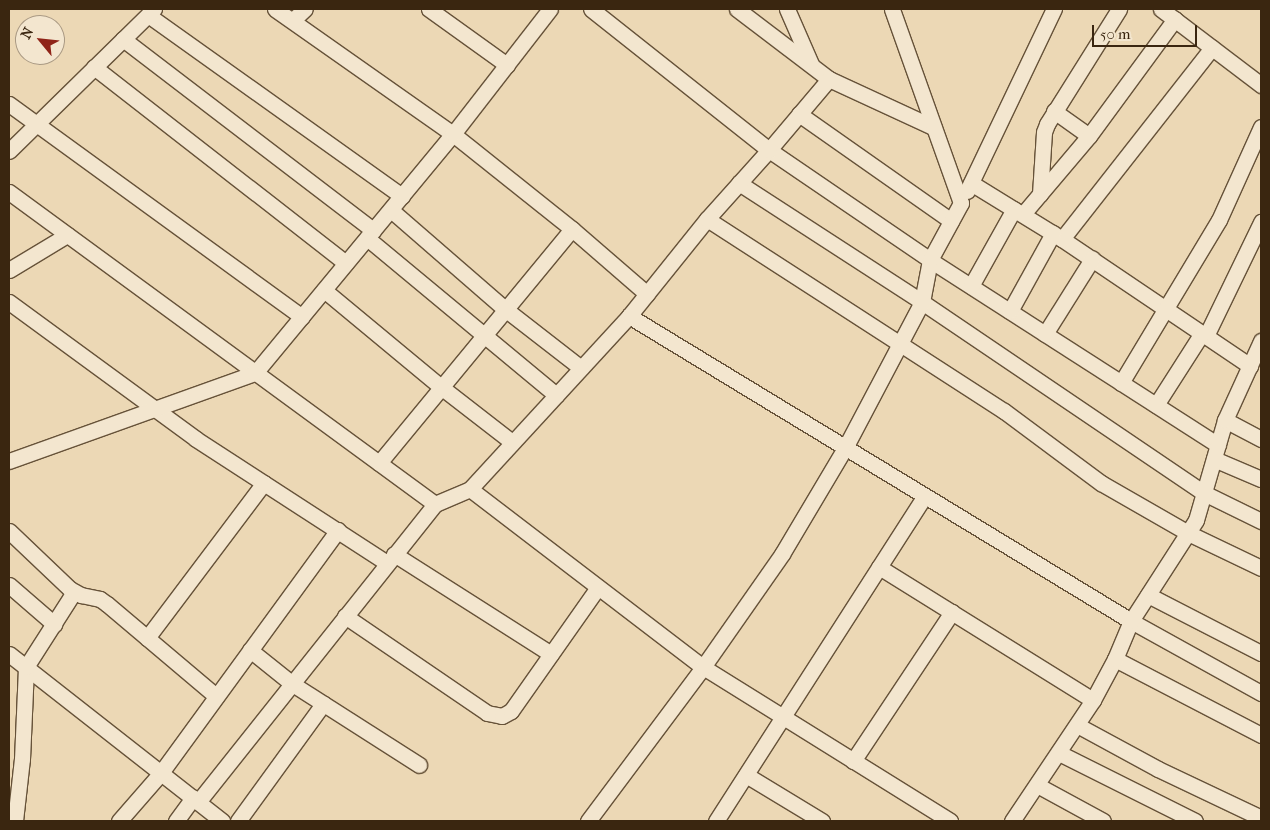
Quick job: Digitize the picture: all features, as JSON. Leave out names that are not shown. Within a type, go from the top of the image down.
[{"type":"street","points":[[276,9],[453,134],[572,229],[647,294]]},
{"type":"street","points":[[293,20],[305,9]]},
{"type":"street","points":[[430,9],[507,64]]},
{"type":"street","points":[[9,461],[255,374],[453,134],[550,9]]},
{"type":"street","points":[[591,9],[769,150],[930,260],[1156,405],[1216,452],[1261,479]]},
{"type":"street","points":[[736,9],[829,79],[933,127]]},
{"type":"street","points":[[787,9],[811,66]]},
{"type":"street","points":[[892,9],[961,204]]},
{"type":"street","points":[[588,821],[703,666],[782,554],[845,448],[922,302],[930,260],[961,204],[1054,9]]},
{"type":"street","points":[[1040,194],[1044,132],[1054,111],[1119,9]]},
{"type":"street","points":[[1161,9],[1261,85]]},
{"type":"street","points":[[9,151],[151,12],[402,196]]},
{"type":"street","points":[[971,286],[1018,212],[1040,194],[1089,136],[1175,19]]},
{"type":"street","points":[[123,39],[370,234],[556,395]]},
{"type":"street","points":[[1010,311],[1058,236],[1212,48]]},
{"type":"street","points":[[94,68],[346,263]]},
{"type":"street","points":[[176,821],[291,683],[435,504],[470,489],[629,316],[707,219],[829,79]]},
{"type":"street","points":[[9,104],[35,125],[302,317]]},
{"type":"street","points":[[1054,111],[1089,136]]},
{"type":"street","points":[[799,114],[952,221]]},
{"type":"street","points":[[1121,383],[1218,220],[1261,127]]},
{"type":"street","points":[[739,183],[922,302],[1204,492],[1261,521]]},
{"type":"street","points":[[971,183],[1058,236],[1250,366]]},
{"type":"street","points":[[9,192],[435,504]]},
{"type":"street","points":[[391,210],[505,309],[581,368]]},
{"type":"street","points":[[707,219],[1004,412],[1101,483],[1188,533],[1261,568]]},
{"type":"street","points":[[1156,405],[1204,335],[1261,222]]},
{"type":"street","points":[[379,463],[572,229]]},
{"type":"street","points":[[9,270],[67,235]]},
{"type":"street","points":[[1045,334],[1092,259]]},
{"type":"street","points":[[324,290],[441,387],[512,442]]},
{"type":"street","points":[[9,302],[154,409],[264,483],[338,530],[390,558],[550,654]]},
{"type":"street","points":[[629,316],[1131,621],[1261,693]]},
{"type":"street","points":[[1020,819],[1037,786],[1093,700],[1115,659],[1131,621],[1196,520],[1225,420],[1261,341]]},
{"type":"street","points":[[1225,420],[1261,439]]},
{"type":"street","points":[[147,638],[264,483]]},
{"type":"street","points":[[470,489],[703,666],[950,821]]},
{"type":"street","points":[[716,821],[925,496]]},
{"type":"street","points":[[119,821],[160,774],[338,530]]},
{"type":"street","points":[[9,531],[74,592],[100,599],[216,696]]},
{"type":"street","points":[[880,567],[1093,700]]},
{"type":"street","points":[[9,584],[54,624]]},
{"type":"street","points":[[345,616],[487,713],[502,716],[511,710],[598,587]]},
{"type":"street","points":[[15,821],[15,763],[26,667],[74,592]]},
{"type":"street","points":[[1148,595],[1261,653]]},
{"type":"street","points":[[853,761],[952,612]]},
{"type":"street","points":[[250,650],[291,683],[419,765]]},
{"type":"street","points":[[9,654],[222,821]]},
{"type":"street","points":[[1115,659],[1261,735]]},
{"type":"street","points":[[238,821],[323,704]]},
{"type":"street","points":[[1077,725],[1236,814],[1261,818]]},
{"type":"street","points":[[1059,753],[1195,821]]},
{"type":"street","points":[[746,775],[822,821]]},
{"type":"street","points":[[1037,786],[1103,821]]}]
